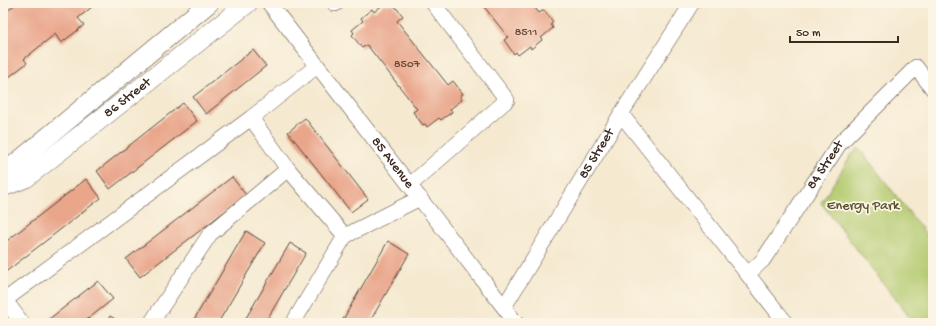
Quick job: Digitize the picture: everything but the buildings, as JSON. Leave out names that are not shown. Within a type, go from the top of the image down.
[{"type":"main road","name":"86 Street","points":[[3,182],[15,164],[209,3]]},
{"type":"main road","name":"86 Street","points":[[3,187],[26,178],[248,3]]},
{"type":"street","name":"85 Avenue","points":[[269,3],[516,323]]},
{"type":"street","points":[[410,185],[507,100],[433,3]]},
{"type":"street","name":"85 Street","points":[[504,307],[621,114],[692,3]]},
{"type":"street","points":[[22,323],[4,300],[251,118],[317,66]]},
{"type":"street","name":"84 Street","points":[[748,274],[763,260],[840,143],[916,67],[933,89]]},
{"type":"street","points":[[621,114],[786,323]]},
{"type":"street","points":[[251,118],[288,169],[345,236]]},
{"type":"street","points":[[151,323],[210,234],[288,169]]},
{"type":"street","points":[[293,323],[345,236],[420,198]]},
{"type":"green space","name":"Energy Park","points":[[859,148],[933,243],[933,323],[914,323],[821,203],[852,154]]}]
